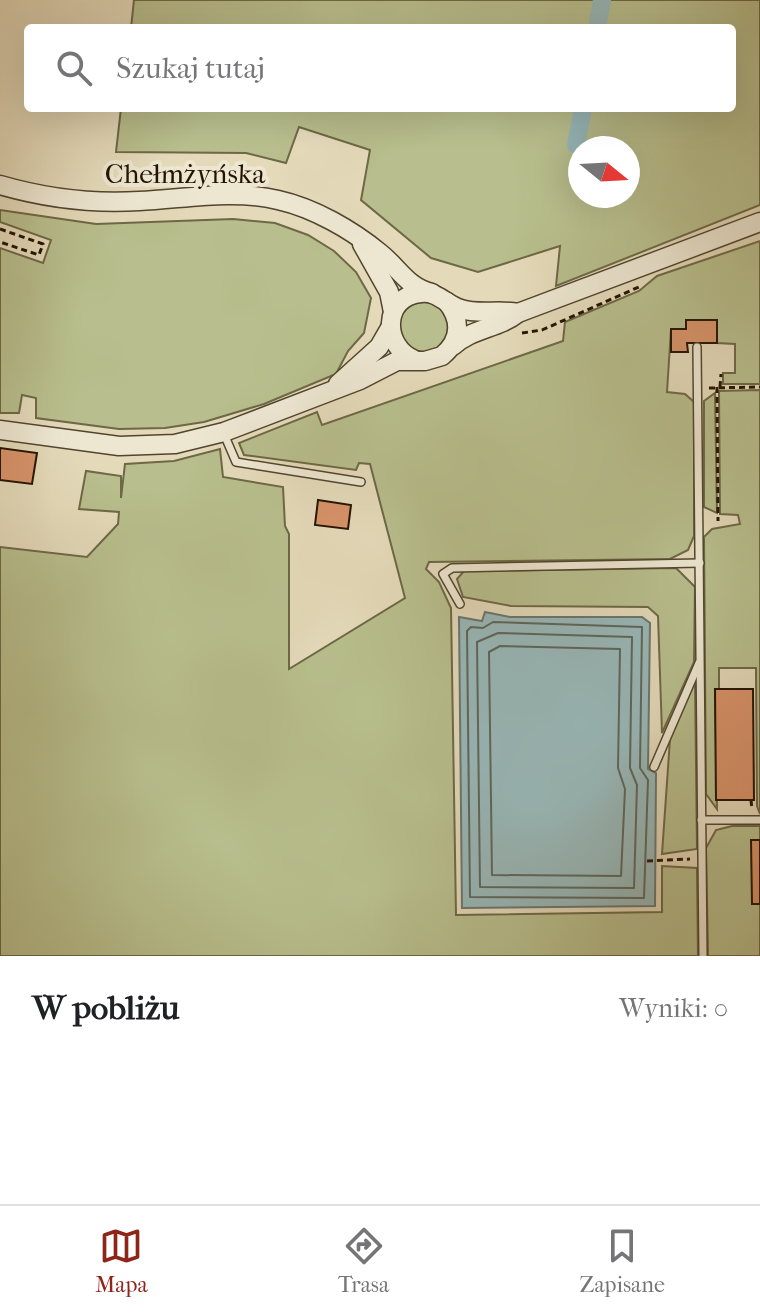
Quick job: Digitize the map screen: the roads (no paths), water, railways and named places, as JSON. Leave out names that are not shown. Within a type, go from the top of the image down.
[{"type":"street","name":"Chełmżyńska","points":[[0,185],[56,197],[108,202],[221,195],[261,197],[312,211],[380,252],[411,285],[464,310],[518,313]]},
{"type":"street","name":"Chełmżyńska","points":[[449,350],[465,336],[506,323],[518,313],[757,223]]},
{"type":"street","name":"Chełmżyńska","points":[[361,242],[389,292],[391,320]]},
{"type":"street","points":[[0,430],[131,447],[175,444],[224,432],[336,386],[360,380],[397,361],[434,359],[449,350],[458,326],[440,298],[409,296],[391,320],[379,347],[336,386]]},
{"type":"street","points":[[391,320],[396,346],[416,360]]},
{"type":"lane","points":[[697,347],[703,956]]},
{"type":"lane","points":[[224,432],[236,462],[361,482]]},
{"type":"lane","points":[[460,604],[443,574],[452,568],[700,563]]},
{"type":"lane","points":[[654,767],[700,661]]},
{"type":"lane","points":[[701,820],[760,820]]},
{"type":"water","points":[[485,612],[510,617],[642,617],[650,623],[648,769],[656,773],[655,906],[462,908],[459,617],[482,621]]},
{"type":"waterway","points":[[598,24],[602,0]]},
{"type":"waterway","points":[[578,136],[582,112]]}]
